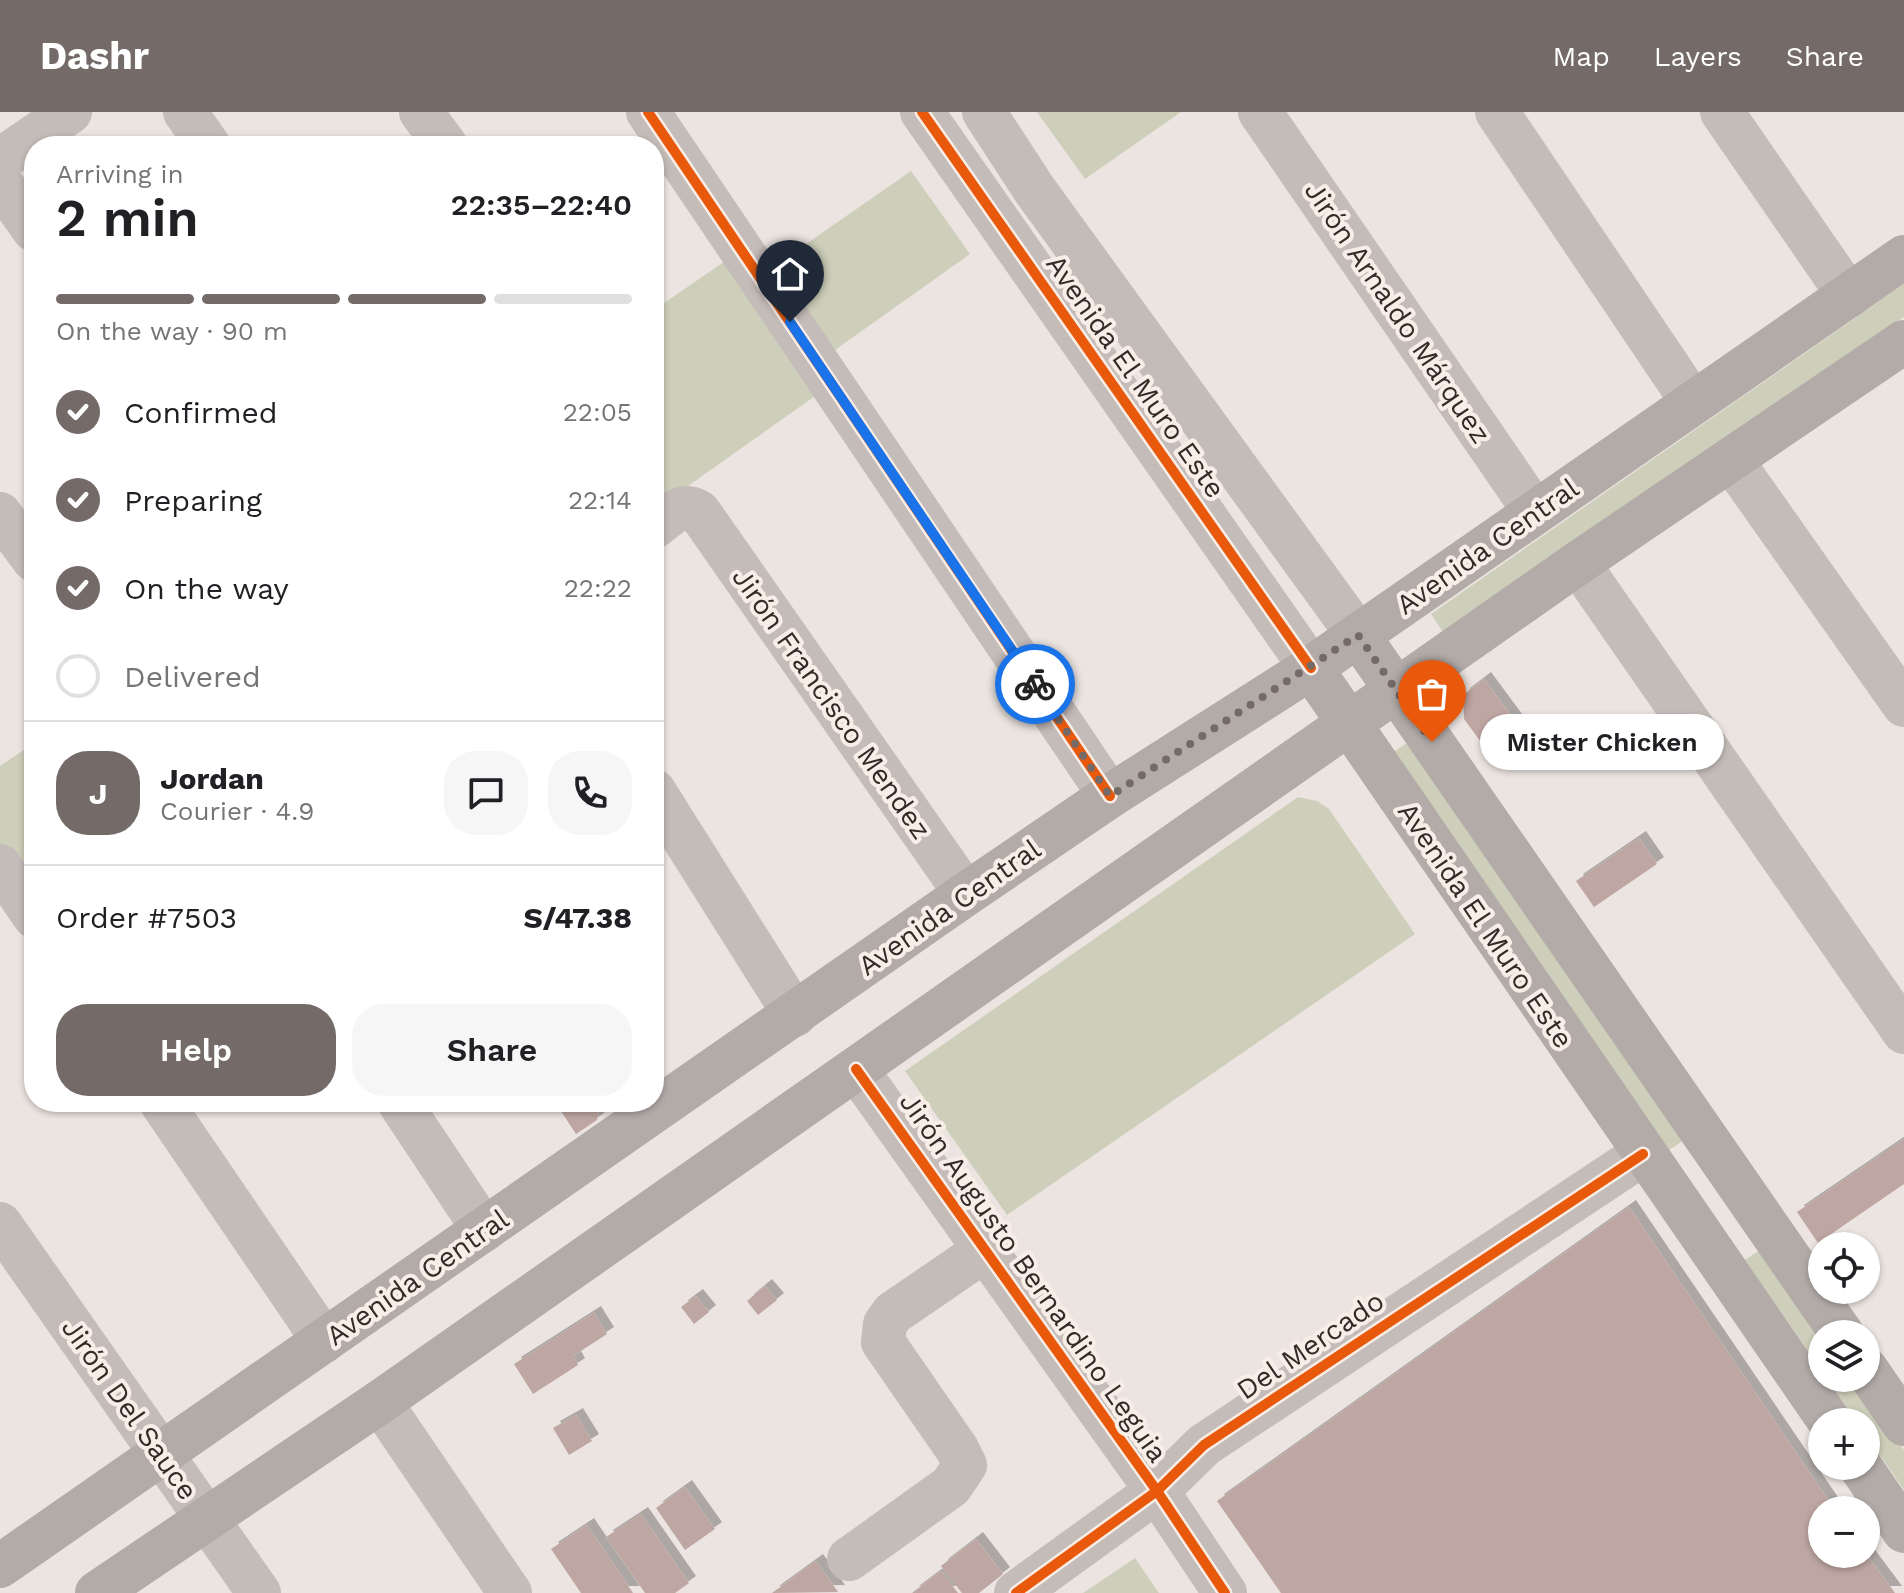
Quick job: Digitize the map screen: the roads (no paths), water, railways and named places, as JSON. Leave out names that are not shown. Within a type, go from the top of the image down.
[{"type":"main road","name":"Avenida Central","points":[[664,1092],[795,1015],[1110,796],[1311,668],[1904,257]]},
{"type":"main road","points":[[97,1593],[380,1402],[1578,563],[1902,349]]},
{"type":"main road","name":"Avenida El Muro Este","points":[[1358,635],[1832,1320]]},
{"type":"main road","name":"Avenida El Muro Este","points":[[1311,668],[1820,1408]]},
{"type":"main road","name":"Avenida Central","points":[[0,1566],[484,1230],[631,1112]]},
{"type":"main road","points":[[1691,1220],[1740,1187]]},
{"type":"main road","points":[[1880,1389],[1904,1424]]},
{"type":"main road","points":[[1869,1480],[1904,1531]]},
{"type":"street","points":[[35,136],[70,112]]},
{"type":"street","points":[[185,112],[202,136]]},
{"type":"street","points":[[421,112],[439,136]]},
{"type":"street","points":[[648,112],[1110,796]]},
{"type":"street","name":"Avenida El Muro Este","points":[[922,112],[1311,668]]},
{"type":"street","name":"Avenida El Muro Este","points":[[984,112],[1020,167],[1358,635]]},
{"type":"street","name":"Jirón Arnaldo Márquez","points":[[1260,112],[1535,512]]},
{"type":"street","points":[[1497,112],[1693,403]]},
{"type":"street","points":[[1722,112],[1849,296]]},
{"type":"street","points":[[0,160],[24,144]]},
{"type":"street","points":[[978,194],[1020,167]]},
{"type":"street","points":[[0,182],[24,216]]},
{"type":"street","points":[[1732,461],[1904,705]]},
{"type":"street","name":"Jirón Francisco Mendez","points":[[664,520],[681,507],[690,506],[699,512],[966,894]]},
{"type":"street","points":[[0,514],[24,546]]},
{"type":"street","points":[[1578,563],[1904,1032]]},
{"type":"street","points":[[664,807],[795,1015]]},
{"type":"street","points":[[0,866],[24,901]]},
{"type":"street","name":"Jirón Augusto Bernardino Leguia","points":[[856,1069],[1157,1491],[1225,1593]]},
{"type":"street","points":[[168,1112],[324,1341]]},
{"type":"street","points":[[406,1112],[484,1230]]},
{"type":"street","name":"Del Mercado","points":[[1016,1593],[1157,1491],[1204,1445],[1643,1154]]},
{"type":"street","name":"Jirón Del Sauce","points":[[0,1224],[259,1593]]},
{"type":"street","points":[[849,1559],[951,1486],[965,1465],[883,1342],[885,1324],[893,1313],[985,1250]]},
{"type":"street","points":[[380,1402],[510,1593]]},
{"type":"place","name":"Mister Chicken","points":[[1432,742]]}]
